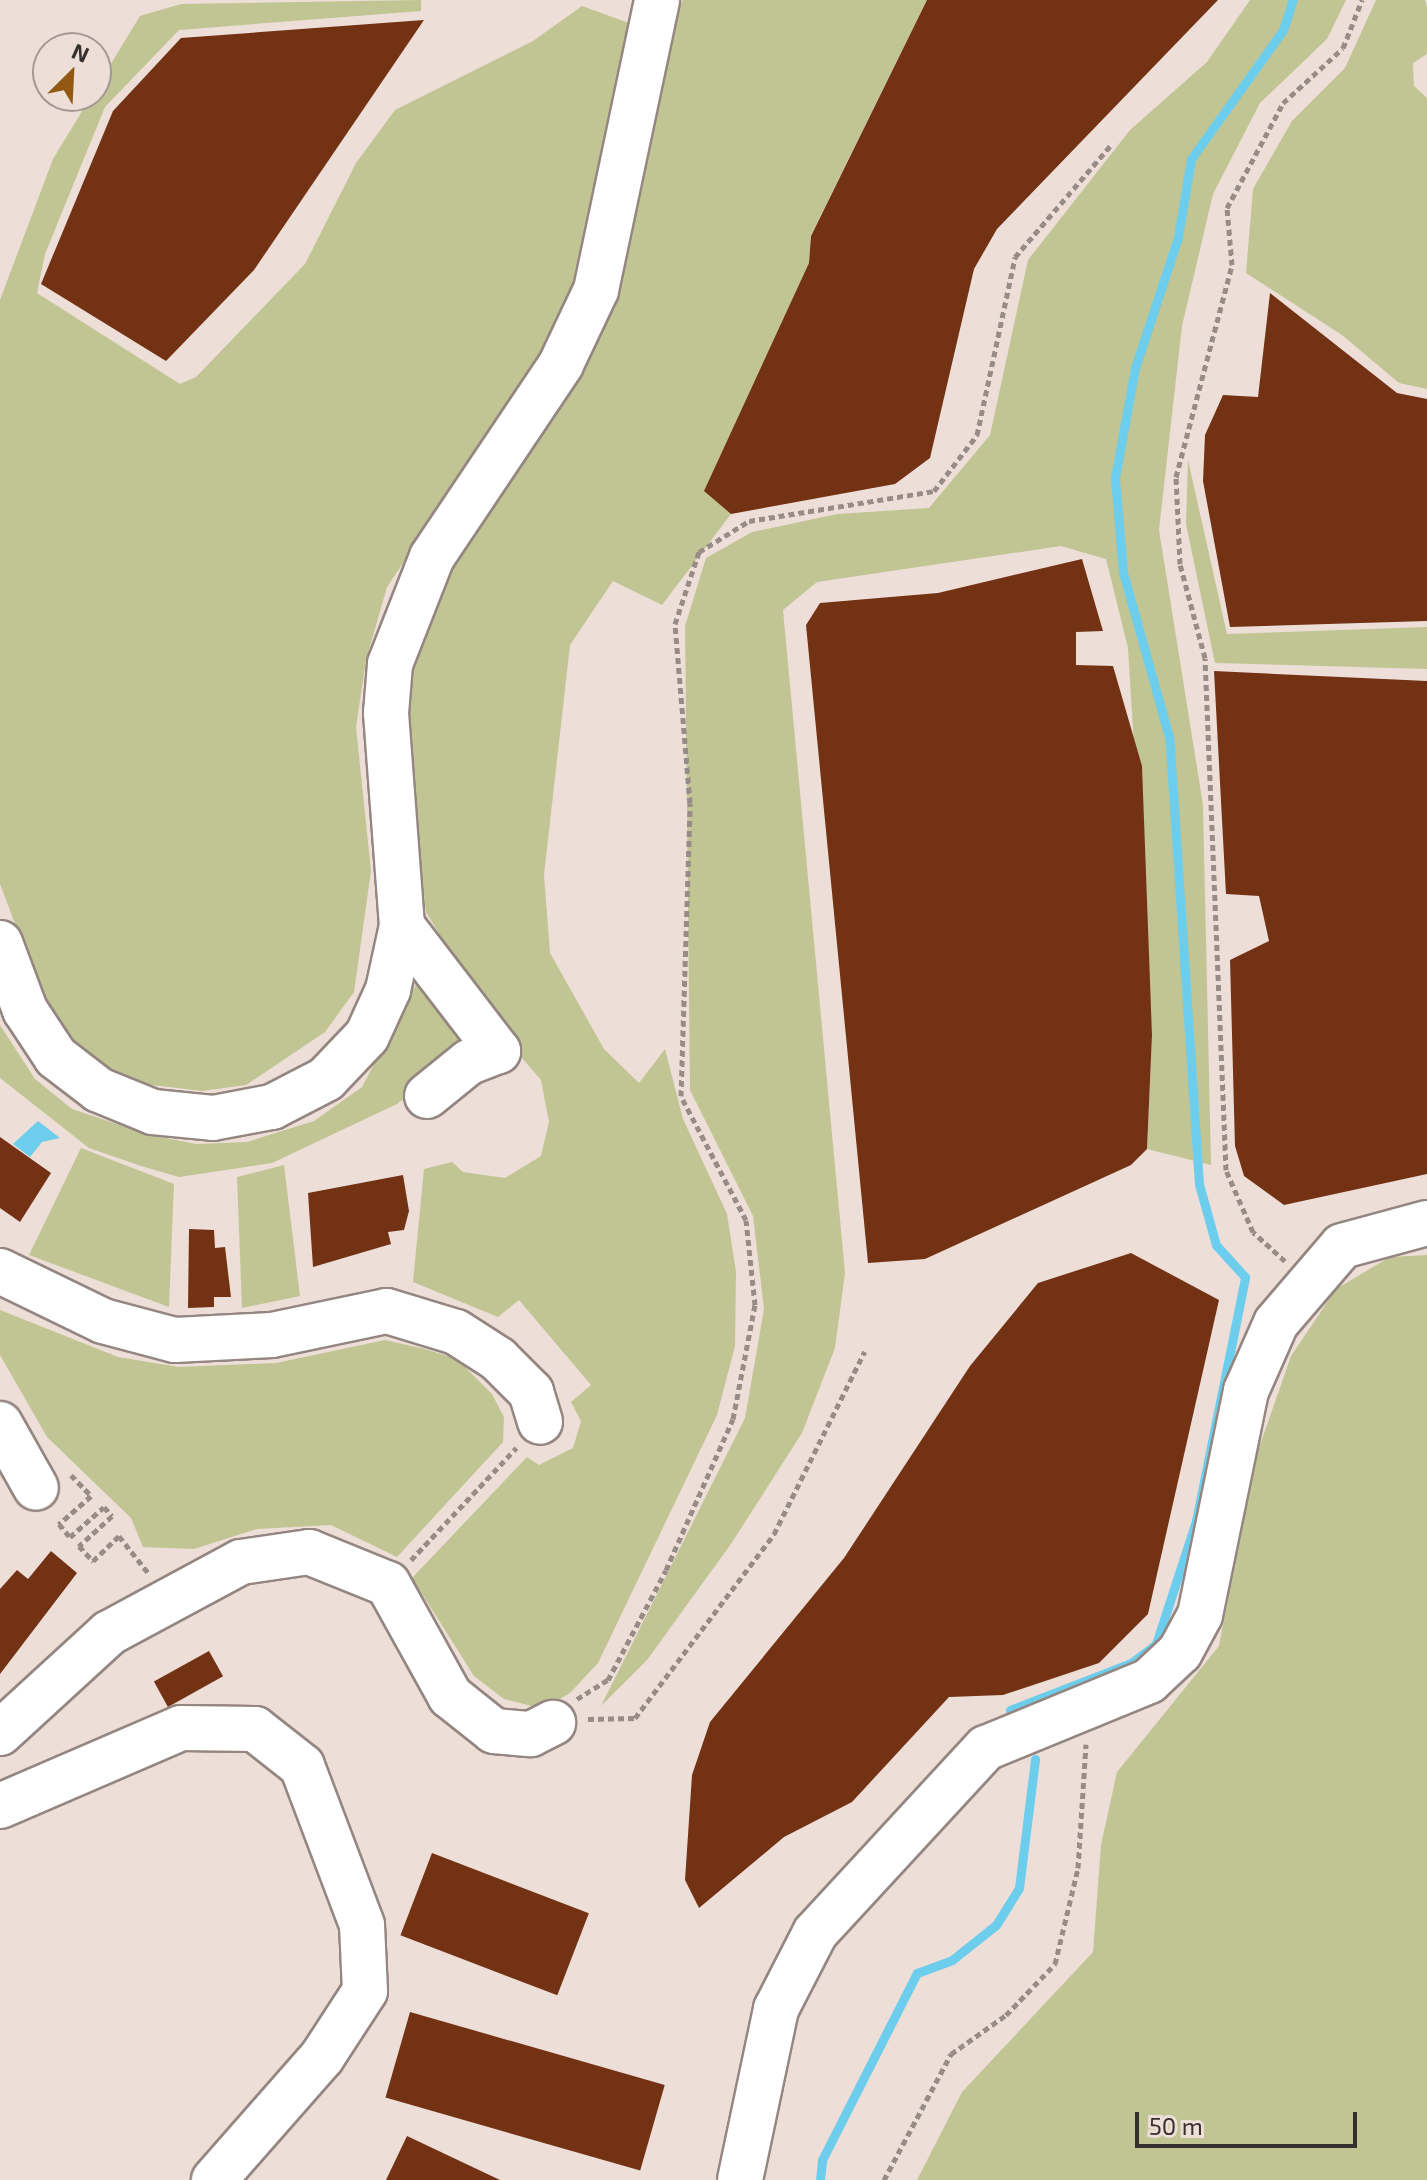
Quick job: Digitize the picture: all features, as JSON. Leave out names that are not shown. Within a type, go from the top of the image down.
[{"type":"street","points":[[0,943],[25,1010],[56,1057],[99,1090],[153,1112],[213,1118],[272,1107],[326,1079],[367,1036],[388,990],[402,926],[386,713],[390,664],[432,557],[561,364],[596,290],[657,0]]},
{"type":"street","points":[[402,926],[498,1051],[469,1062],[427,1096]]},
{"type":"street","points":[[740,2180],[776,2009],[815,1933],[986,1748],[1088,1711],[1149,1681],[1180,1652],[1200,1615],[1246,1391],[1276,1323],[1306,1281],[1342,1246],[1427,1223]]},
{"type":"street","points":[[0,1271],[103,1321],[175,1340],[272,1335],[387,1311],[456,1332],[498,1359],[531,1392],[540,1422]]},
{"type":"street","points":[[0,1424],[36,1488]]},
{"type":"street","points":[[0,1733],[60,1672],[170,1599],[241,1562],[309,1552],[388,1584],[450,1696],[494,1731],[531,1734],[553,1723]]},
{"type":"street","points":[[0,1806],[181,1728],[255,1729],[302,1766],[362,1925],[365,1991],[322,2057],[214,2180]]},
{"type":"path","points":[[1306,1281],[1253,1232],[1226,1170],[1205,658],[1180,564],[1176,477],[1232,265],[1227,208],[1283,103],[1343,48],[1362,0]]},
{"type":"path","points":[[553,1723],[608,1680],[666,1570],[733,1419],[755,1305],[746,1220],[681,1096],[690,803],[675,624],[699,552],[749,521],[934,491],[977,435],[1015,257],[1111,145]]},
{"type":"path","points":[[553,1723],[635,1718],[774,1534],[865,1351]]},
{"type":"path","points":[[388,1584],[540,1422]]},
{"type":"path","points":[[91,1496],[59,1524],[70,1537],[104,1507],[112,1516],[79,1546],[93,1561],[119,1536],[170,1599]]},
{"type":"path","points":[[884,2180],[951,2054],[1006,2015],[1055,1964],[1078,1868],[1088,1711]]},
{"type":"green space","points":[[421,0],[421,11],[179,30],[112,100],[112,62],[140,16],[181,4]]},
{"type":"green space","points":[[683,0],[927,0],[811,235],[809,263],[731,514],[662,605],[613,581],[570,645],[544,875],[550,953],[604,1049],[639,1083],[665,1049],[683,1119],[727,1214],[736,1272],[735,1346],[717,1415],[598,1663],[570,1693],[543,1709],[504,1699],[474,1676],[412,1578],[527,1457],[539,1465],[573,1448],[581,1421],[571,1402],[591,1385],[519,1300],[498,1317],[413,1282],[424,1169],[452,1162],[463,1172],[505,1178],[541,1156],[549,1122],[541,1080],[498,1030],[426,912],[411,787],[410,672],[448,575],[557,403],[611,294],[655,126],[667,43]]},
{"type":"green space","points":[[1250,0],[1346,0],[1327,39],[1260,103],[1213,194],[1182,326],[1159,530],[1203,805],[1211,1165],[1147,1149],[1152,1035],[1128,648],[1106,559],[1061,546],[817,582],[783,610],[845,1273],[835,1348],[802,1433],[731,1544],[647,1660],[601,1706],[745,1418],[764,1309],[753,1216],[690,1090],[685,626],[706,558],[752,532],[837,514],[929,508],[990,435],[1028,260],[1130,130],[1207,62]]},
{"type":"green space","points":[[1376,0],[1425,0],[1427,8],[1427,54],[1413,63],[1414,86],[1427,98],[1427,389],[1399,383],[1342,335],[1246,273],[1253,189],[1292,121],[1345,68]]},
{"type":"green space","points":[[582,6],[629,23],[615,119],[574,295],[554,340],[387,587],[366,660],[356,727],[371,871],[354,992],[325,1032],[246,1085],[202,1091],[144,1084],[88,1058],[43,998],[0,884],[0,300],[53,159],[82,112],[103,112],[45,254],[37,293],[180,384],[196,377],[305,264],[356,163],[395,110],[533,41]]},
{"type":"green space","points":[[1188,460],[1227,634],[1427,627],[1427,669],[1215,663],[1186,524]]},
{"type":"green space","points":[[422,973],[477,1044],[397,1104],[272,1163],[179,1177],[141,1166],[89,1148],[0,1078],[0,1025],[35,1079],[72,1109],[146,1134],[196,1144],[247,1142],[314,1121],[362,1087]]},
{"type":"green space","points":[[81,1148],[174,1184],[169,1307],[29,1255]]},
{"type":"green space","points":[[284,1165],[300,1296],[242,1308],[237,1177]]},
{"type":"green space","points":[[1427,1255],[1427,2180],[917,2180],[962,2092],[1093,1952],[1101,1845],[1117,1772],[1219,1646],[1253,1465],[1291,1356],[1336,1289],[1390,1257]]},
{"type":"green space","points":[[0,1310],[118,1357],[179,1367],[276,1363],[385,1340],[425,1349],[457,1359],[492,1394],[504,1417],[503,1442],[397,1557],[331,1525],[257,1529],[194,1549],[143,1547],[131,1518],[47,1437],[0,1355]]},
{"type":"water","points":[[38,1121],[60,1138],[42,1142],[30,1157],[13,1144]]},
{"type":"building","points":[[927,0],[1218,0],[997,229],[974,269],[930,458],[895,484],[731,514],[704,491],[809,263],[811,236]]},
{"type":"building","points":[[424,20],[254,270],[166,361],[41,284],[113,111],[181,38]]},
{"type":"building","points":[[1270,293],[1397,393],[1427,399],[1427,621],[1230,627],[1203,481],[1205,435],[1223,395],[1258,397]]},
{"type":"building","points":[[1082,559],[1103,631],[1076,632],[1076,665],[1113,666],[1142,766],[1152,1035],[1147,1149],[1131,1165],[925,1259],[868,1263],[806,625],[820,603],[938,593]]},
{"type":"building","points":[[1214,671],[1427,681],[1427,1174],[1284,1205],[1244,1176],[1235,1146],[1230,960],[1269,941],[1259,896],[1226,894]]},
{"type":"building","points":[[0,1137],[51,1173],[20,1222],[0,1208]]},
{"type":"building","points":[[403,1175],[409,1211],[404,1230],[388,1232],[391,1244],[313,1267],[308,1193]]},
{"type":"building","points":[[189,1229],[214,1230],[215,1248],[225,1247],[231,1297],[214,1297],[214,1307],[188,1308]]},
{"type":"building","points":[[1131,1253],[1219,1300],[1148,1614],[1099,1663],[1003,1695],[949,1697],[852,1802],[784,1837],[699,1908],[685,1880],[692,1775],[710,1722],[844,1558],[970,1366],[1038,1283]]},
{"type":"building","points":[[51,1551],[77,1573],[0,1674],[0,1589],[17,1570],[28,1579]]},
{"type":"building","points":[[209,1651],[223,1676],[168,1707],[154,1682]]},
{"type":"building","points":[[432,1853],[589,1913],[557,1995],[400,1935]]},
{"type":"building","points":[[410,2012],[665,2085],[640,2171],[385,2098]]},
{"type":"building","points":[[407,2136],[500,2180],[386,2180]]},
{"type":"waterway","points":[[1010,1710],[1131,1663],[1156,1644],[1196,1521],[1245,1277],[1216,1245],[1199,1184],[1169,737],[1123,572],[1115,478],[1135,368],[1178,237],[1191,159],[1283,30],[1293,0]]},
{"type":"waterway","points":[[820,2180],[822,2160],[917,1973],[952,1960],[996,1925],[1019,1888],[1035,1759]]}]
